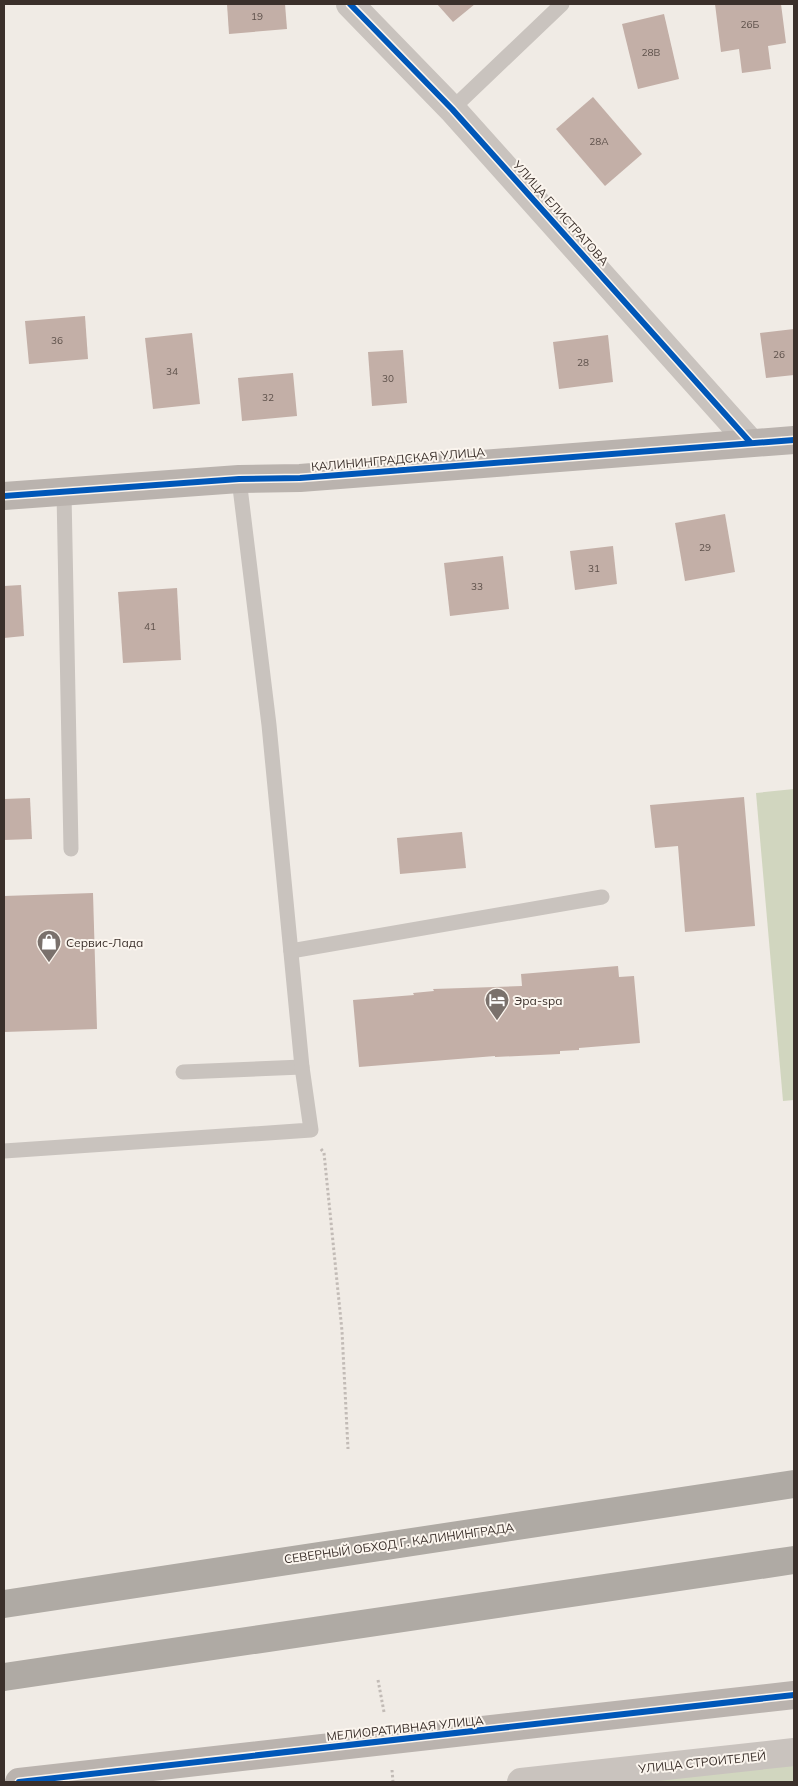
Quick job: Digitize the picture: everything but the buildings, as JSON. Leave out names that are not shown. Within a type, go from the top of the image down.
[{"type":"highway","name":"СЕВЕРНЫЙ ОБХОД Г. КАЛИНИНГРАДА","points":[[4,1604],[794,1484]]},
{"type":"highway","points":[[4,1678],[794,1560]]},
{"type":"street","name":"УЛИЦА ЕЛИСТРАТОВА","points":[[350,4],[452,108],[750,442]]},
{"type":"street","name":"КАЛИНИНГРАДСКАЯ УЛИЦА","points":[[4,496],[239,479],[300,478],[794,440]]},
{"type":"street","name":"МЕЛИОРАТИВНАЯ УЛИЦА","points":[[19,1782],[794,1695]]},
{"type":"street","name":"УЛИЦА СТРОИТЕЛЕЙ","points":[[520,1782],[794,1752]]},
{"type":"lane","points":[[452,108],[562,4]]},
{"type":"lane","points":[[4,1151],[311,1130],[302,1067],[269,725],[239,479]]},
{"type":"lane","points":[[64,493],[72,849]]},
{"type":"lane","points":[[291,951],[602,897]]},
{"type":"lane","points":[[183,1072],[302,1067]]},
{"type":"path","points":[[311,1130],[324,1153],[342,1331],[348,1449]]},
{"type":"green space","points":[[794,789],[794,1100],[783,1101],[756,793]]},
{"type":"green space","points":[[794,1762],[794,1782],[603,1782]]},
{"type":"cycle path","points":[[350,4],[452,109],[750,442]]},
{"type":"cycle path","points":[[4,496],[239,479],[300,478],[794,440]]},
{"type":"cycle path","points":[[19,1782],[794,1695]]},
{"type":"place","name":"Сервис-Лада","points":[[49,963]]},
{"type":"place","name":"Эра-spa","points":[[497,1021]]}]
